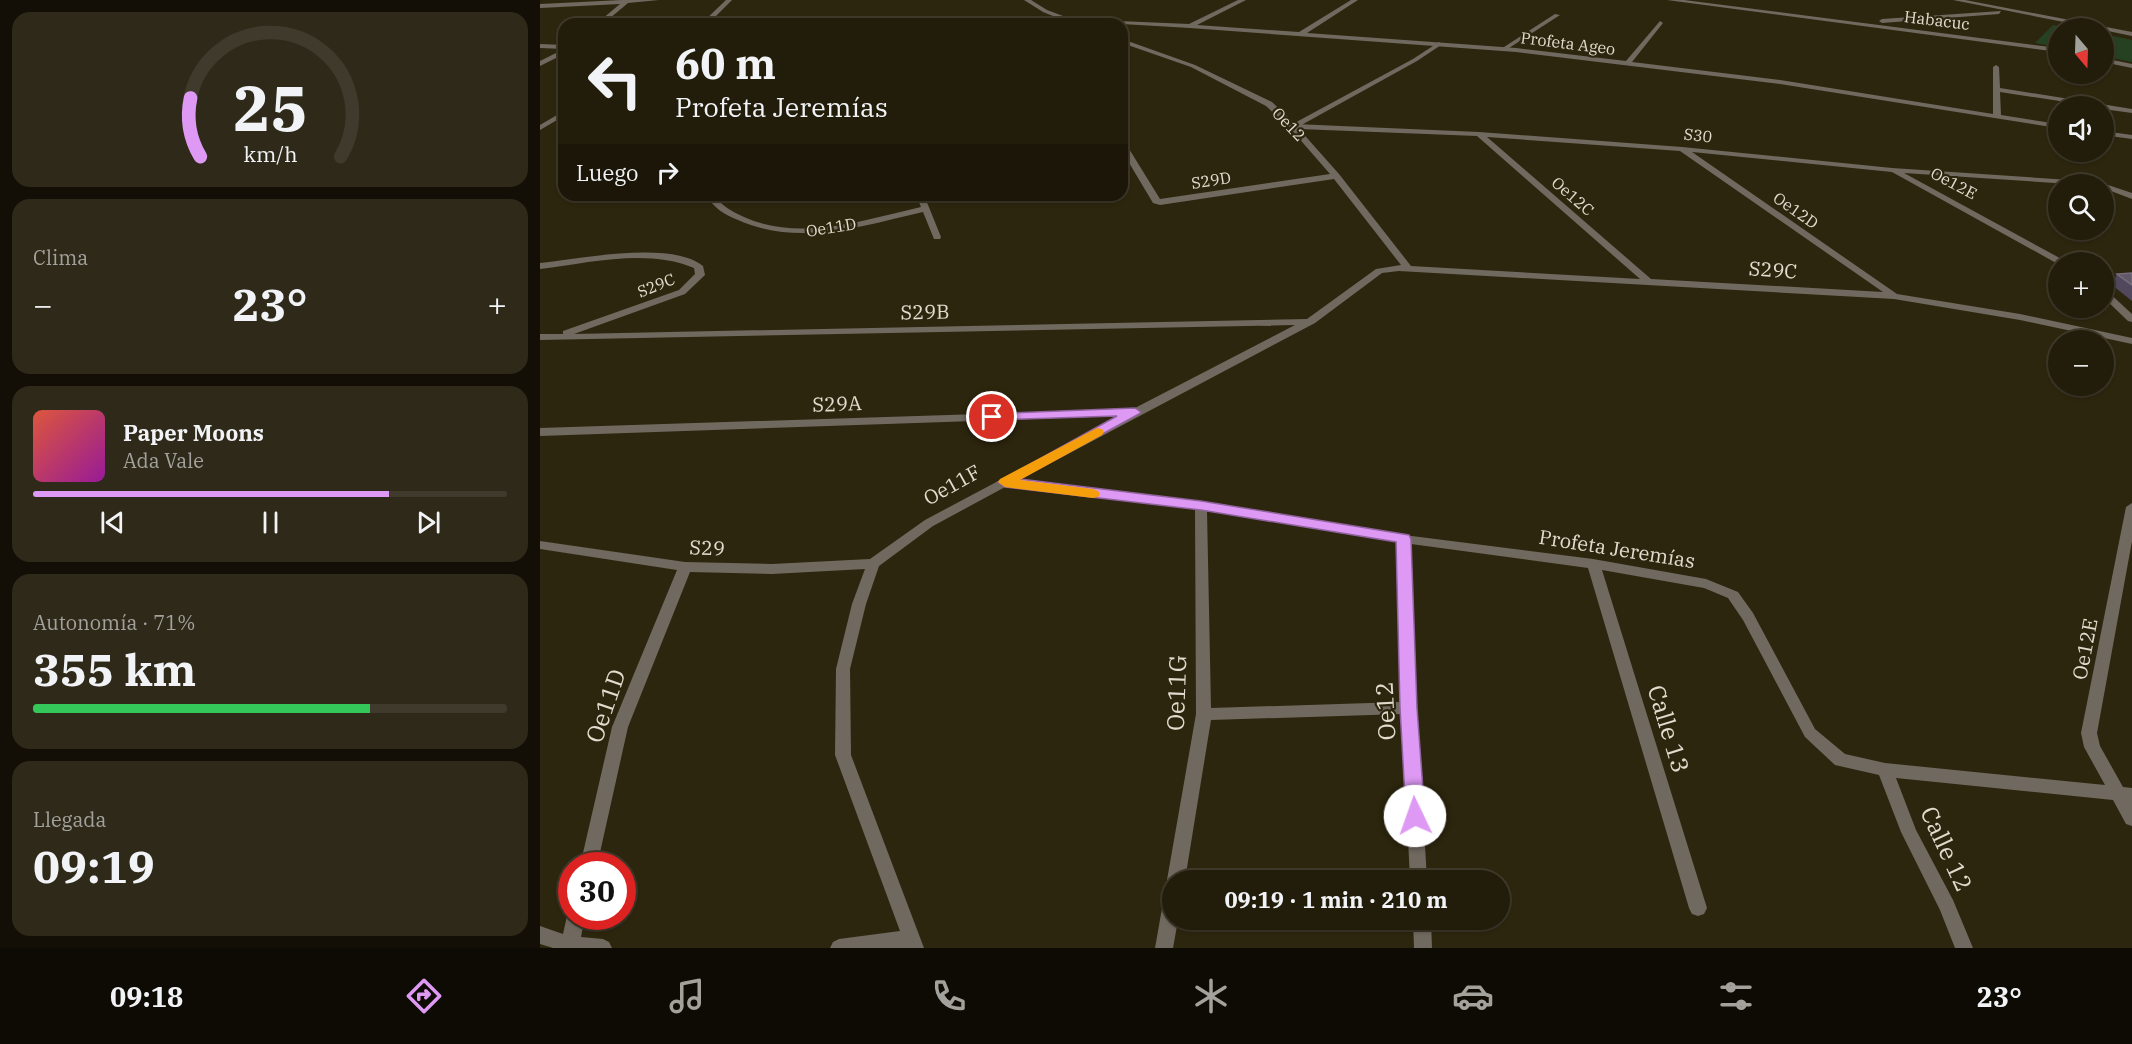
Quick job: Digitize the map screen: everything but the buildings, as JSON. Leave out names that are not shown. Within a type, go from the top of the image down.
[{"type":"street","points":[[540,5],[545,0]]},
{"type":"street","points":[[540,5],[656,0]]},
{"type":"street","points":[[710,18],[729,0]]},
{"type":"street","name":"Profeta Ageo","points":[[1027,0],[1045,11],[1064,18]]},
{"type":"street","points":[[1190,26],[1243,0]]},
{"type":"street","points":[[1299,35],[1355,0]]},
{"type":"street","name":"Habacuc","points":[[1670,0],[2048,49]]},
{"type":"street","points":[[1711,6],[1717,0]]},
{"type":"street","points":[[1956,0],[2132,34]]},
{"type":"street","points":[[606,18],[627,1]]},
{"type":"street","points":[[1854,23],[2015,11]]},
{"type":"street","points":[[1504,49],[1557,15]]},
{"type":"street","points":[[1627,64],[1660,22]]},
{"type":"street","name":"Profeta Ageo","points":[[1128,24],[1190,26],[1504,49],[1780,82],[2048,125]]},
{"type":"street","name":"Oe12","points":[[1128,43],[1185,63],[1249,92],[1269,104],[1293,126],[1336,176],[1409,269]]},
{"type":"street","points":[[1293,126],[1415,60],[1439,44]]},
{"type":"street","points":[[540,46],[558,48]]},
{"type":"street","points":[[540,64],[558,53]]},
{"type":"street","points":[[2114,62],[2132,66]]},
{"type":"street","points":[[1996,67],[1997,117]]},
{"type":"street","points":[[1995,89],[2048,98]]},
{"type":"street","points":[[2114,109],[2132,111]]},
{"type":"street","points":[[540,128],[558,117]]},
{"type":"street","name":"S30","points":[[1293,126],[1479,134],[1681,148],[1892,170],[2048,181]]},
{"type":"street","name":"Oe12C","points":[[1479,134],[1647,280]]},
{"type":"street","points":[[2114,135],[2132,137]]},
{"type":"street","name":"Oe12D","points":[[1681,148],[1894,296]]},
{"type":"street","name":"S29D","points":[[1128,154],[1156,201],[1160,202],[1336,176]]},
{"type":"street","name":"Oe12E","points":[[1892,170],[2048,254]]},
{"type":"street","points":[[2116,189],[2132,185]]},
{"type":"street","name":"S30","points":[[2116,189],[2132,196]]},
{"type":"street","name":"Oe11D","points":[[716,201],[722,208],[742,220],[792,232],[827,230],[925,209]]},
{"type":"street","points":[[922,201],[937,237]]},
{"type":"street","name":"S29C","points":[[540,266],[648,256],[688,260],[698,266],[700,275],[682,292],[560,336]]},
{"type":"street","name":"S29C","points":[[1409,269],[1647,280],[1894,296],[2020,317],[2132,340]]},
{"type":"street","name":"Oe11F","points":[[873,564],[929,523],[1135,412],[1311,321],[1379,271],[1409,269]]},
{"type":"street","points":[[2114,302],[2132,319]]},
{"type":"street","name":"S29B","points":[[540,337],[638,337],[1311,321]]},
{"type":"street","points":[[540,343],[560,336]]},
{"type":"street","name":"S29A","points":[[540,432],[1135,412]]},
{"type":"street","name":"Profeta Jeremías","points":[[1005,482],[1201,506],[1404,539],[1593,564],[1706,584],[1733,595],[1748,618],[1810,733],[1841,759],[1885,770],[2124,794]]},
{"type":"street","name":"Oe11G","points":[[1178,870],[1204,714],[1201,506]]},
{"type":"street","name":"Oe12E","points":[[2132,507],[2090,733],[2092,747],[2124,794],[2132,819]]},
{"type":"street","name":"Oe12","points":[[1404,539],[1409,708],[1418,870]]},
{"type":"street","name":"S29","points":[[540,545],[685,567],[772,569],[873,564]]},
{"type":"street","points":[[839,948],[912,943],[843,755],[843,669],[858,604],[873,564]]},
{"type":"street","name":"Calle 13","points":[[1593,564],[1698,908]]},
{"type":"street","name":"Oe11D","points":[[591,852],[620,727],[685,567]]},
{"type":"street","points":[[1204,714],[1409,708]]},
{"type":"street","name":"Calle 12","points":[[1885,770],[1909,832],[1947,906],[1964,948]]},
{"type":"street","points":[[570,945],[573,930]]},
{"type":"street","points":[[1164,948],[1167,930]]},
{"type":"street","points":[[1422,930],[1423,948]]},
{"type":"street","points":[[540,935],[570,945],[603,948]]},
{"type":"green space","points":[[2048,30],[2048,45],[2035,43]]},
{"type":"green space","points":[[2114,36],[2132,40],[2132,62],[2114,58]]},
{"type":"slow traffic","points":[[1093,494],[1005,482],[1097,432]]},
{"type":"route","points":[[992,417],[1135,412],[1005,482],[1201,506],[1404,539],[1415,816]]}]
